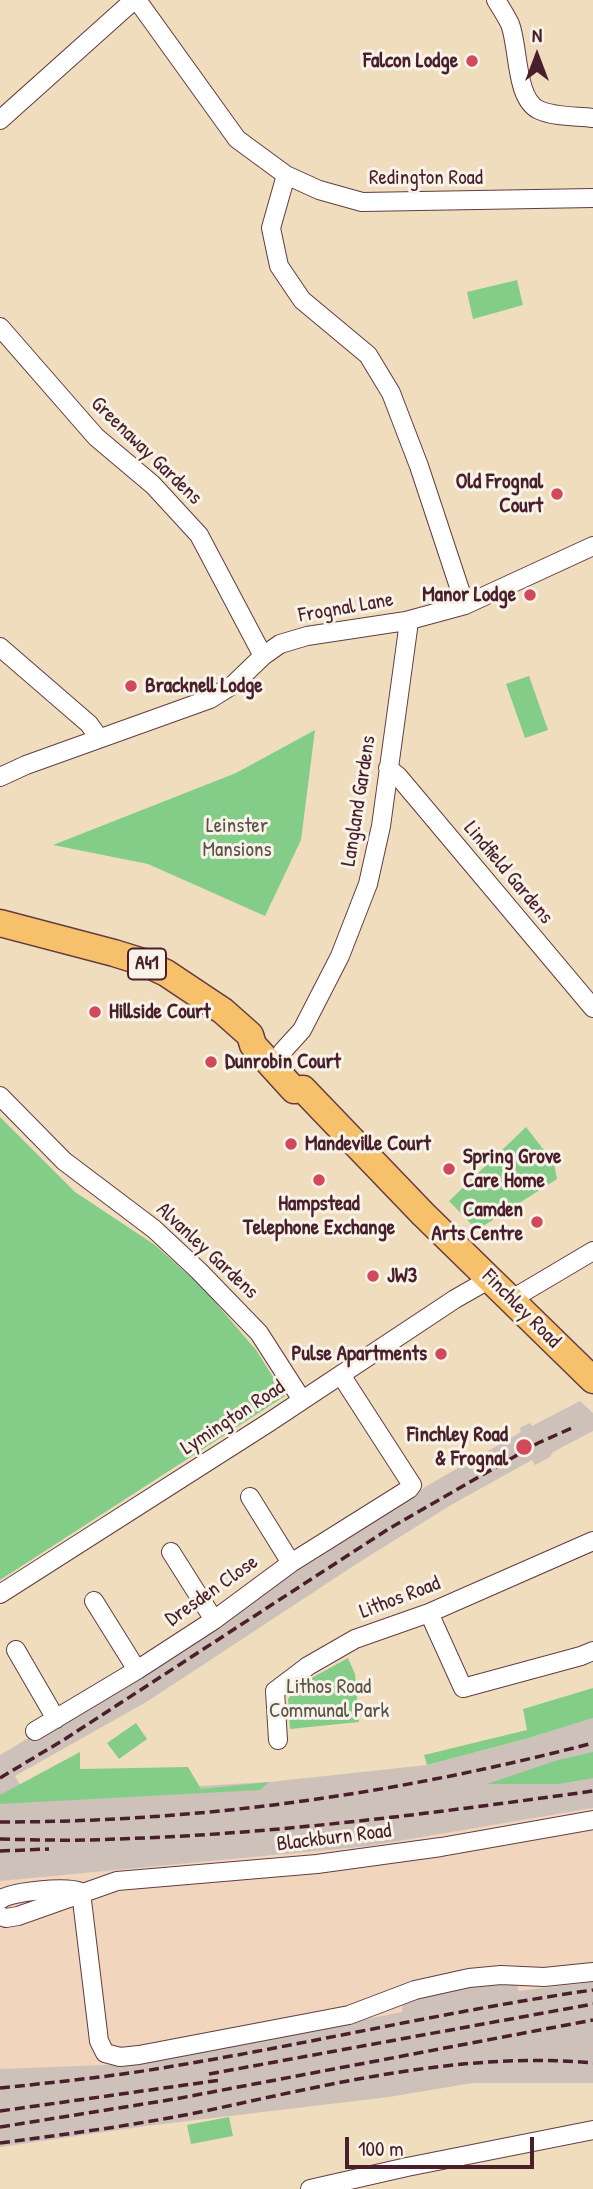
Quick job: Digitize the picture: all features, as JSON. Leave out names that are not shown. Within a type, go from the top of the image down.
[{"type":"highway","name":"Finchley Road","points":[[0,923],[143,962],[166,973],[223,1011],[250,1035],[253,1045],[294,1090],[303,1089]]},
{"type":"highway","name":"Finchley Road","points":[[250,1035],[264,1033],[306,1078],[303,1089]]},
{"type":"highway","name":"Finchley Road","points":[[303,1089],[396,1187],[593,1380]]},
{"type":"street","points":[[0,120],[136,0]]},
{"type":"street","name":"Redington Road","points":[[136,0],[236,139],[286,174],[319,190],[362,202],[593,198]]},
{"type":"street","points":[[496,0],[510,24],[517,48],[522,87],[530,104],[545,112],[593,118]]},
{"type":"street","points":[[286,174],[271,228],[279,266],[302,300],[368,355],[391,393],[419,466],[465,605]]},
{"type":"street","name":"Greenaway Gardens","points":[[0,327],[96,437],[153,485],[199,535],[263,656]]},
{"type":"street","name":"Frognal Lane","points":[[0,778],[26,765],[210,699],[234,684],[280,644],[307,636],[406,621],[465,605],[593,546]]},
{"type":"street","name":"Langland Gardens","points":[[282,1052],[302,1030],[340,956],[368,884],[381,826],[408,629],[406,621]]},
{"type":"street","points":[[0,647],[89,724],[99,738]]},
{"type":"street","name":"Lindfield Gardens","points":[[388,768],[398,776],[593,1008]]},
{"type":"street","name":"Alvanley Gardens","points":[[0,1096],[64,1161],[154,1229],[199,1271],[259,1333],[302,1400]]},
{"type":"street","points":[[512,1300],[593,1251]]},
{"type":"street","name":"Lymington Road","points":[[0,1594],[455,1299],[490,1279]]},
{"type":"street","name":"Dresden Close","points":[[35,1731],[137,1670],[292,1563],[406,1492],[412,1485],[341,1375]]},
{"type":"street","points":[[250,1497],[292,1563]]},
{"type":"street","name":"Lithos Road","points":[[278,1740],[275,1690],[308,1666],[355,1639],[429,1613],[593,1541]]},
{"type":"street","points":[[171,1552],[214,1619]]},
{"type":"street","points":[[94,1601],[137,1670]]},
{"type":"street","points":[[429,1613],[463,1688],[593,1651]]},
{"type":"street","points":[[16,1650],[56,1718]]},
{"type":"street","name":"Blackburn Road","points":[[0,1916],[18,1916],[117,1881],[330,1863],[593,1820]]},
{"type":"street","name":"Blackburn Road","points":[[0,1900],[11,1895],[66,1889],[81,1892]]},
{"type":"street","points":[[81,1892],[99,2040],[105,2053],[120,2057],[349,2015],[415,1990],[468,1978],[501,1975],[544,1978],[593,1972]]},
{"type":"street","points":[[310,2189],[593,2130]]},
{"type":"shaded area","points":[[580,1401],[593,1413],[593,1431],[553,1452],[550,1457],[535,1465],[532,1460],[451,1505],[148,1701],[15,1776],[22,1788],[145,1789],[269,1782],[427,1765],[593,1718],[593,1808],[369,1846],[0,1881],[0,1755],[161,1658],[425,1487],[521,1432],[520,1428],[530,1423],[532,1426]]},
{"type":"shaded area","points":[[593,1808],[593,1982],[518,1991],[517,1983],[349,2024],[129,2064],[0,2069],[0,1881],[369,1846]]},
{"type":"shaded area","points":[[517,1982],[518,1991],[593,1982],[593,2083],[473,2083],[389,2097],[146,2126],[0,2147],[0,2069],[129,2064],[402,2012],[404,1997],[461,1984]]},
{"type":"green space","points":[[517,280],[523,305],[473,319],[467,292]]},
{"type":"green space","points":[[529,676],[548,730],[525,738],[506,684]]},
{"type":"green space","name":"Leinster Mansions","points":[[315,730],[301,840],[265,916],[148,864],[53,845],[236,773]]},
{"type":"green space","points":[[0,1117],[75,1192],[155,1245],[204,1289],[256,1350],[285,1396],[0,1580]]},
{"type":"green space","name":"Camden Arts Centre","points":[[526,1127],[554,1163],[557,1179],[477,1230],[449,1201]]},
{"type":"green space","name":"Lithos Road Communal Park","points":[[348,1658],[355,1674],[359,1722],[290,1729],[288,1699],[297,1686]]},
{"type":"green space","points":[[593,1688],[593,1718],[427,1765],[424,1755],[527,1730],[523,1709]]},
{"type":"green space","points":[[136,1723],[147,1739],[119,1759],[107,1743]]},
{"type":"green space","points":[[80,1752],[80,1769],[188,1767],[201,1789],[269,1782],[260,1790],[0,1804],[0,1795]]},
{"type":"green space","points":[[593,1752],[593,1778],[558,1784],[487,1784],[558,1760]]},
{"type":"green space","points":[[229,2117],[233,2136],[191,2144],[187,2125]]},
{"type":"railway","points":[[0,1778],[65,1739],[390,1528],[538,1443],[572,1428]]},
{"type":"railway","points":[[0,1822],[150,1817],[299,1802],[446,1777],[593,1743]]},
{"type":"railway","points":[[0,1839],[102,1840],[236,1832],[415,1815],[593,1791]]},
{"type":"railway","points":[[0,1851],[49,1849]]},
{"type":"railway","points":[[0,2088],[153,2070],[593,1990]]},
{"type":"railway","points":[[209,2074],[593,2004]]},
{"type":"railway","points":[[0,2127],[175,2099],[593,2020]]},
{"type":"railway","points":[[0,2143],[154,2121],[398,2072],[495,2062],[593,2063]]},
{"type":"railway","points":[[0,2111],[221,2080]]},
{"type":"place","name":"Falcon Lodge","points":[[472,61]]},
{"type":"place","name":"Old Frognal Court","points":[[557,494]]},
{"type":"place","name":"Manor Lodge","points":[[530,595]]},
{"type":"place","name":"Bracknell Lodge","points":[[131,686]]},
{"type":"place","name":"Hillside Court","points":[[95,1012]]},
{"type":"place","name":"Dunrobin Court","points":[[211,1062]]},
{"type":"place","name":"Mandeville Court","points":[[291,1144]]},
{"type":"place","name":"Spring Grove Care Home","points":[[449,1169]]},
{"type":"place","name":"Hampstead Telephone Exchange","points":[[319,1180]]},
{"type":"place","name":"Camden Arts Centre","points":[[537,1222]]},
{"type":"place","name":"JW3","points":[[373,1276]]},
{"type":"place","name":"Pulse Apartments","points":[[441,1354]]},
{"type":"place","name":"Finchley Road & Frognal","points":[[524,1447]]}]
